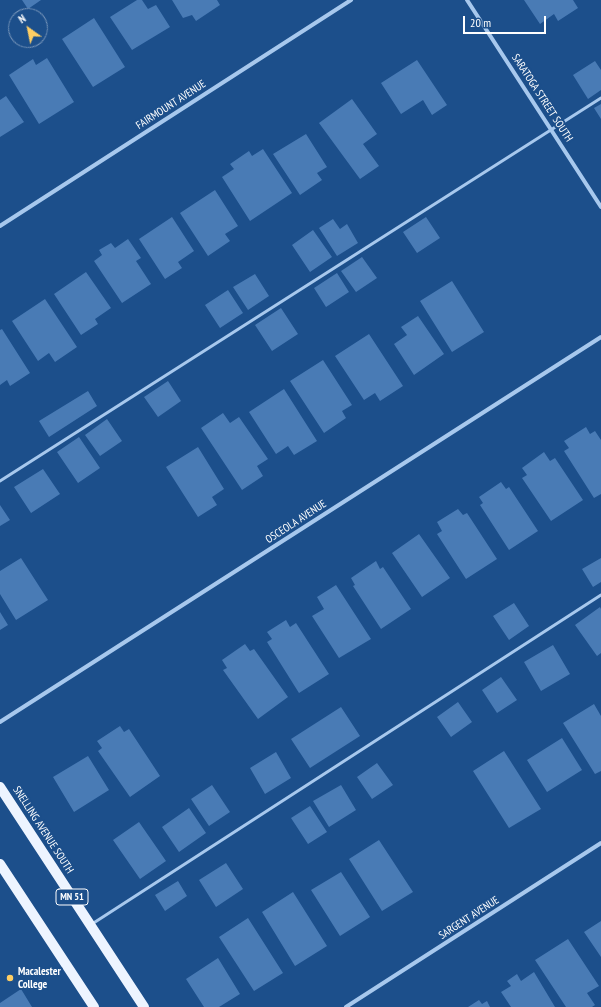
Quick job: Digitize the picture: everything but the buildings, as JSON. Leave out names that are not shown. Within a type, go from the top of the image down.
[{"type":"main road","name":"SNELLING AVENUE SOUTH","points":[[0,787],[144,1007]]},
{"type":"main road","points":[[0,864],[94,1007]]},
{"type":"street","name":"FAIRMOUNT AVENUE","points":[[0,226],[351,0]]},
{"type":"street","name":"SARATOGA STREET SOUTH","points":[[467,0],[601,206]]},
{"type":"street","name":"OSCEOLA AVENUE","points":[[0,722],[601,337]]},
{"type":"street","name":"SARGENT AVENUE","points":[[346,1007],[601,843]]},
{"type":"lane","points":[[0,481],[601,98]]},
{"type":"lane","points":[[91,925],[601,594]]},
{"type":"place","name":"Macalester College","points":[[10,978]]}]
